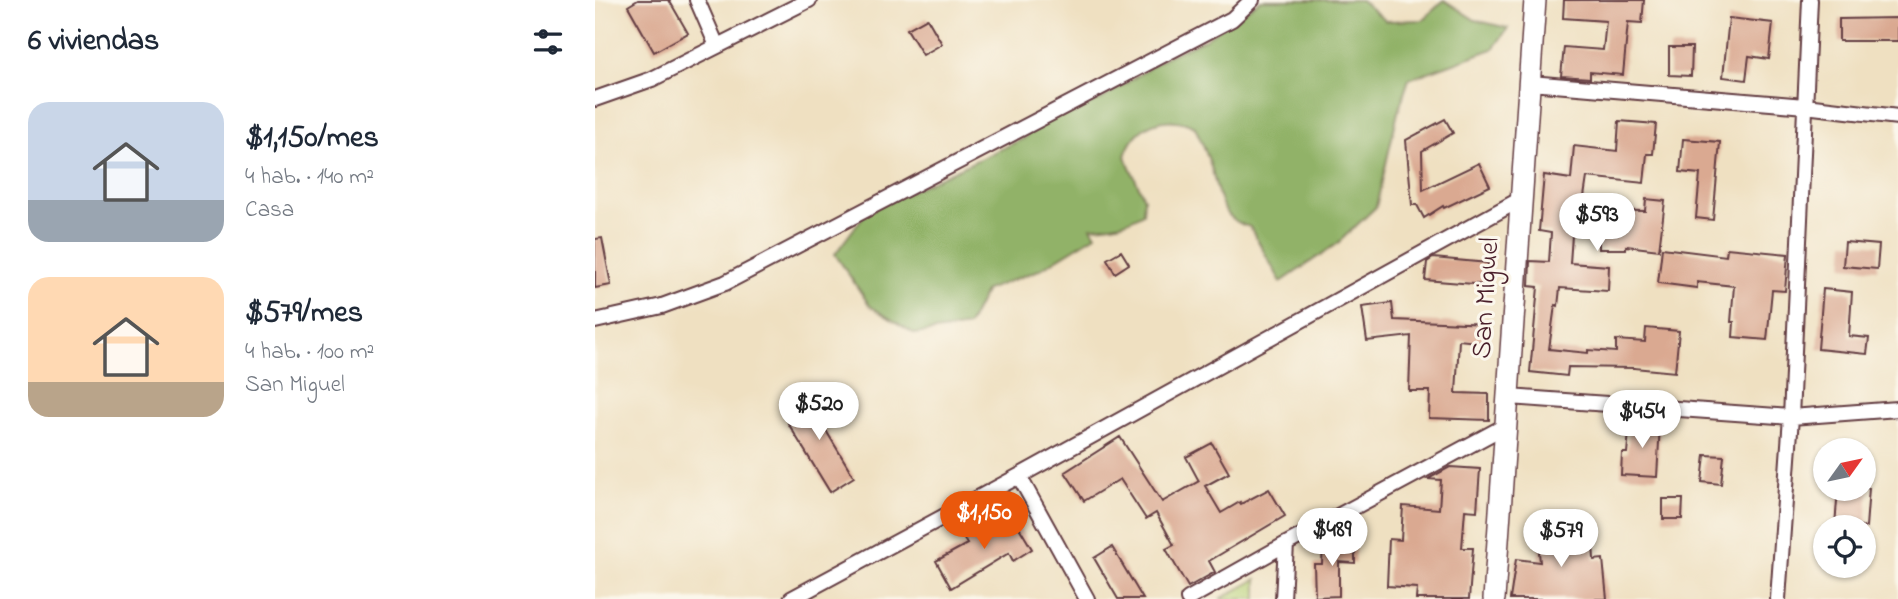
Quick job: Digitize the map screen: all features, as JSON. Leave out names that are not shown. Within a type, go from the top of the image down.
[{"type":"street","points":[[697,0],[717,46]]},
{"type":"street","points":[[595,99],[652,79],[809,0]]},
{"type":"street","points":[[595,321],[662,306],[725,282],[1232,19],[1252,0]]},
{"type":"street","name":"San Miguel","points":[[1494,599],[1535,0]]},
{"type":"street","points":[[1778,599],[1791,417],[1810,0]]},
{"type":"street","points":[[1529,83],[1805,106],[1898,117]]},
{"type":"street","points":[[791,599],[1521,199]]},
{"type":"street","points":[[1509,397],[1791,417],[1898,409]]},
{"type":"street","points":[[1188,599],[1507,425]]},
{"type":"street","points":[[1019,476],[1087,599]]},
{"type":"street","points":[[1283,599],[1286,544]]},
{"type":"green space","points":[[1261,0],[1361,0],[1386,21],[1423,20],[1444,0],[1475,20],[1508,28],[1493,49],[1409,79],[1398,112],[1376,207],[1338,243],[1281,282],[1250,227],[1232,219],[1222,205],[1195,127],[1163,121],[1144,129],[1136,136],[1125,156],[1144,198],[1143,213],[1119,224],[1091,227],[1096,235],[1039,270],[986,290],[968,326],[915,334],[870,306],[835,254],[867,211],[1025,138],[1034,125],[1102,99],[1166,57],[1205,39]]},
{"type":"green space","points":[[1257,579],[1257,599],[1220,599]]},
{"type":"building","points":[[638,0],[669,0],[688,33],[654,52],[628,6]]},
{"type":"building","points":[[1564,0],[1644,0],[1642,23],[1628,22],[1623,75],[1590,72],[1590,78],[1561,76],[1564,47],[1603,50],[1606,21],[1563,18]]},
{"type":"building","points":[[927,18],[942,44],[923,55],[907,29]]},
{"type":"building","points":[[1729,18],[1773,23],[1769,59],[1749,56],[1746,80],[1723,77]]},
{"type":"building","points":[[1898,18],[1898,41],[1839,41],[1839,19]]},
{"type":"building","points":[[1669,47],[1692,47],[1691,76],[1669,75]]},
{"type":"building","points":[[1445,119],[1453,133],[1422,151],[1423,190],[1479,163],[1490,186],[1444,208],[1443,206],[1424,218],[1417,205],[1412,205],[1406,140]]},
{"type":"building","points":[[1619,121],[1656,124],[1653,154],[1647,154],[1644,183],[1587,177],[1582,210],[1645,211],[1646,199],[1665,201],[1659,250],[1626,246],[1626,249],[1599,249],[1599,235],[1572,235],[1570,263],[1609,266],[1608,291],[1560,288],[1549,349],[1588,353],[1588,350],[1616,352],[1616,340],[1645,342],[1646,328],[1679,331],[1675,372],[1568,367],[1567,376],[1530,372],[1538,287],[1529,286],[1530,261],[1549,262],[1551,233],[1539,231],[1544,175],[1571,179],[1574,146],[1617,151]]},
{"type":"building","points":[[1683,139],[1720,142],[1713,220],[1696,218],[1700,174],[1680,172]]},
{"type":"building","points":[[602,238],[611,285],[595,288],[595,239]]},
{"type":"building","points":[[1845,242],[1879,245],[1877,269],[1843,266]]},
{"type":"building","points":[[1662,248],[1726,256],[1727,248],[1788,254],[1785,291],[1772,290],[1767,340],[1733,337],[1734,322],[1731,322],[1734,286],[1697,282],[1697,288],[1658,283]]},
{"type":"building","points":[[1121,251],[1129,264],[1115,273],[1107,259]]},
{"type":"building","points":[[1433,258],[1488,263],[1486,285],[1425,280],[1427,262]]},
{"type":"building","points":[[1823,289],[1852,292],[1849,336],[1869,338],[1867,354],[1818,349]]},
{"type":"building","points":[[1392,303],[1394,320],[1488,324],[1486,343],[1459,340],[1456,393],[1489,394],[1489,420],[1429,418],[1430,391],[1409,391],[1411,336],[1367,341],[1362,307]]},
{"type":"building","points":[[816,390],[829,412],[819,419],[854,477],[830,492],[788,423],[799,416],[792,405]]},
{"type":"building","points":[[1630,421],[1660,424],[1657,477],[1621,475],[1622,453],[1627,453]]},
{"type":"building","points":[[1120,437],[1162,502],[1199,481],[1186,457],[1212,443],[1229,473],[1205,486],[1221,513],[1269,489],[1285,516],[1209,561],[1215,572],[1188,587],[1166,549],[1174,545],[1156,513],[1146,519],[1120,479],[1084,501],[1065,472]]},
{"type":"building","points":[[1705,455],[1724,456],[1721,484],[1702,482]]},
{"type":"building","points":[[1450,467],[1480,469],[1477,511],[1465,510],[1462,548],[1473,548],[1469,599],[1416,599],[1417,588],[1387,586],[1389,539],[1401,540],[1403,506],[1439,509],[1441,480],[1428,479]]},
{"type":"building","points":[[1663,499],[1683,499],[1682,519],[1663,519]]},
{"type":"building","points":[[1837,501],[1868,501],[1867,515],[1836,515]]},
{"type":"building","points":[[1011,514],[1032,549],[1013,561],[1009,553],[951,588],[936,561],[967,544],[964,539],[982,528],[984,531]]},
{"type":"building","points":[[1592,528],[1594,560],[1603,559],[1607,599],[1510,599],[1516,559],[1540,562],[1537,532]]},
{"type":"building","points":[[1323,543],[1355,545],[1355,563],[1339,562],[1339,596],[1315,597],[1314,564],[1322,564]]},
{"type":"building","points":[[1112,547],[1143,599],[1118,599],[1094,558]]}]
